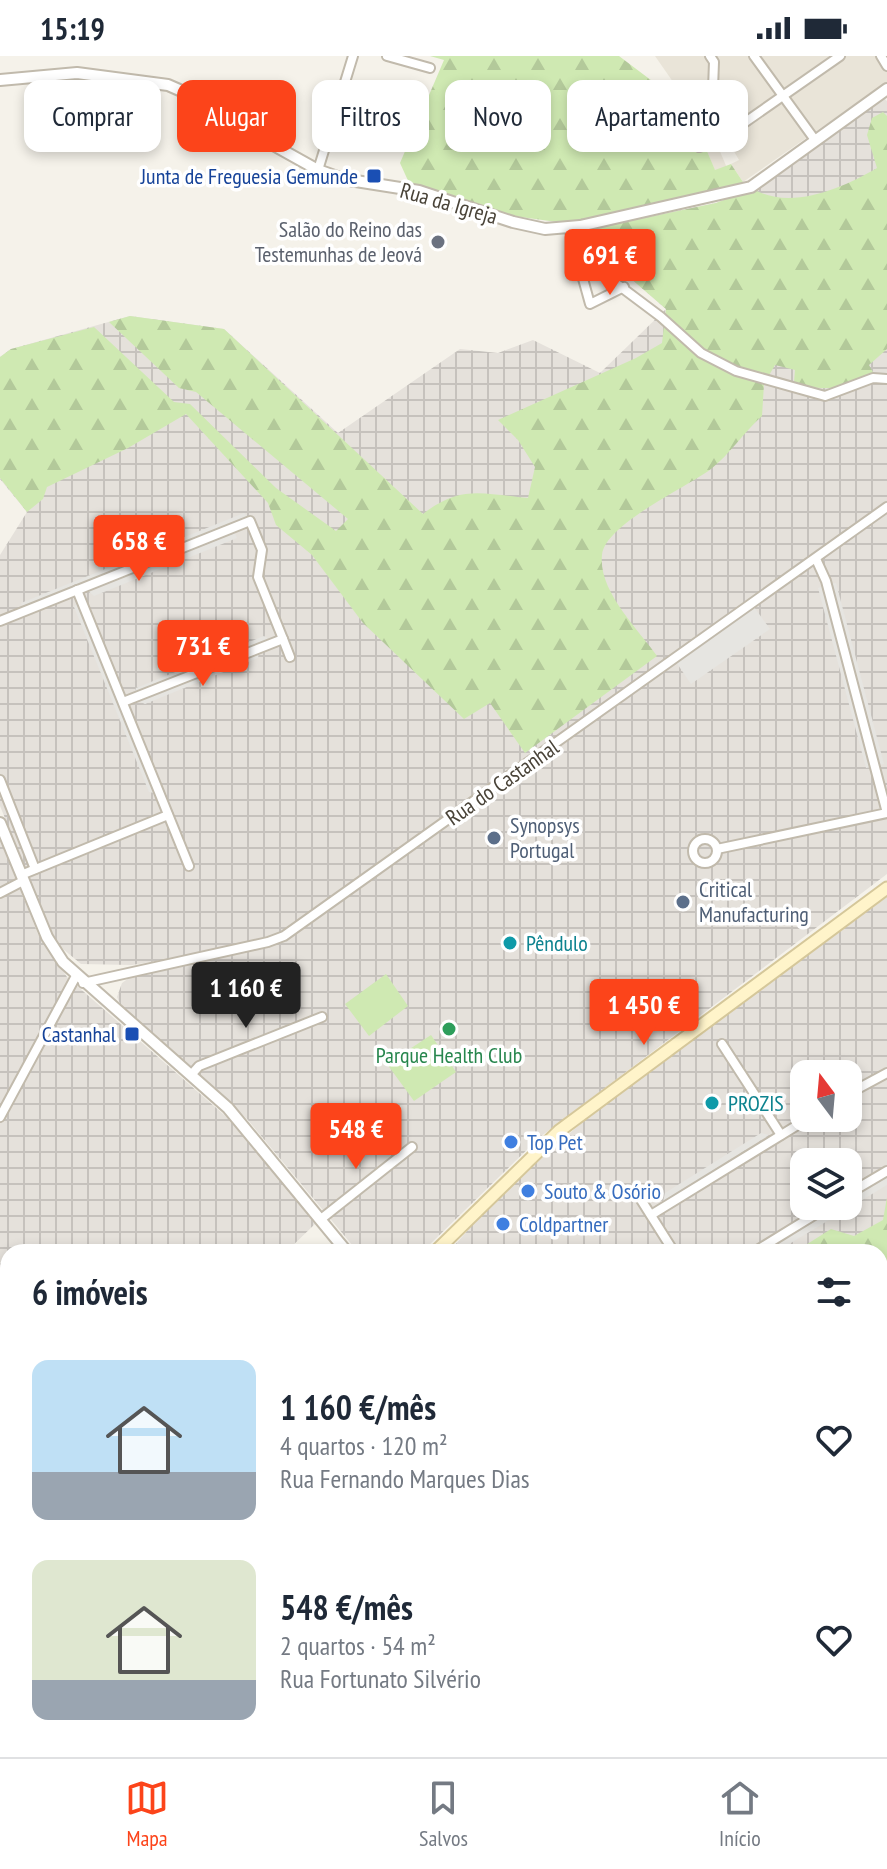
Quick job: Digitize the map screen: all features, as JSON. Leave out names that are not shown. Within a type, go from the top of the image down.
[{"type":"main road","points":[[443,1244],[551,1138],[887,888]]},
{"type":"street","points":[[318,170],[353,56]]},
{"type":"street","points":[[387,56],[430,68]]},
{"type":"street","points":[[710,56],[714,62],[713,80]]},
{"type":"street","points":[[754,56],[815,140]]},
{"type":"street","points":[[748,119],[840,56]]},
{"type":"street","points":[[881,56],[887,66]]},
{"type":"street","name":"Rua da Igreja","points":[[0,80],[77,73],[168,85],[225,110],[275,146],[318,170],[343,179],[419,191],[513,222],[545,229],[569,228],[751,187],[887,89]]},
{"type":"street","points":[[569,228],[590,304],[624,287]]},
{"type":"street","points":[[577,254],[624,287],[701,353],[736,371],[825,396],[873,378],[887,379]]},
{"type":"street","name":"Rua do Castanhal","points":[[80,979],[268,942],[284,936],[887,507]]},
{"type":"street","points":[[0,621],[250,521],[262,550],[258,577],[290,657]]},
{"type":"street","points":[[717,849],[887,813],[826,581],[816,559]]},
{"type":"street","points":[[77,590],[189,866]]},
{"type":"street","points":[[123,702],[283,639]]},
{"type":"street","points":[[0,780],[35,869]]},
{"type":"street","points":[[0,893],[35,869],[168,815]]},
{"type":"street","points":[[0,823],[47,937],[80,979],[246,1126],[341,1244]]},
{"type":"street","points":[[0,1117],[80,979]]},
{"type":"street","points":[[191,1075],[199,1066],[322,1017]]},
{"type":"street","points":[[722,1044],[781,1135]]},
{"type":"street","points":[[862,1086],[887,1073]]},
{"type":"street","points":[[651,1215],[790,1130]]},
{"type":"street","points":[[321,1219],[412,1147]]},
{"type":"street","points":[[862,1186],[887,1171]]},
{"type":"street","points":[[638,1195],[669,1244]]},
{"type":"street","points":[[767,1244],[806,1220]]},
{"type":"shaded area","points":[[655,56],[887,56],[887,82],[743,182],[731,164],[739,160],[734,152],[748,152],[748,80],[672,80]]},
{"type":"shaded area","points":[[884,98],[887,101],[887,874],[540,1137],[430,1244],[351,1244],[247,1119],[121,1006],[117,997],[122,983],[129,978],[255,945],[132,965],[81,964],[54,937],[0,806],[0,555],[27,512],[0,479],[0,357],[11,349],[130,316],[224,329],[338,433],[460,349],[498,353],[533,340],[600,373],[666,309],[577,232],[716,203],[761,186]]},
{"type":"shaded area","points":[[707,152],[720,152],[727,168],[715,171]]},
{"type":"shaded area","points":[[244,513],[249,518],[23,608],[21,603]]},
{"type":"shaded area","points":[[235,533],[237,538],[94,596],[88,591]]},
{"type":"shaded area","points":[[836,583],[884,764],[879,765],[830,584]]},
{"type":"shaded area","points":[[824,586],[872,767],[866,768],[818,588]]},
{"type":"shaded area","points":[[77,603],[154,793],[149,792],[74,607]]},
{"type":"shaded area","points":[[754,607],[770,629],[691,684],[676,662]]},
{"type":"shaded area","points":[[264,636],[270,640],[134,694],[136,688]]},
{"type":"shaded area","points":[[259,652],[258,658],[145,704],[137,700]]},
{"type":"shaded area","points":[[0,839],[38,934],[67,977],[239,1128],[315,1224],[294,1244],[0,1244]]},
{"type":"shaded area","points":[[887,897],[887,1244],[456,1244],[492,1202],[596,1110]]},
{"type":"shaded area","points":[[761,1133],[769,1135],[663,1202],[665,1193]]},
{"type":"shaded area","points":[[887,1177],[887,1185],[862,1200],[862,1192]]},
{"type":"shaded area","points":[[817,1220],[829,1220],[789,1244],[777,1244]]},
{"type":"green space","points":[[430,56],[619,56],[651,80],[567,80],[567,152],[707,152],[715,170],[731,164],[743,182],[741,187],[564,223],[507,215],[410,185],[400,163],[405,152],[429,152],[429,95],[444,60]]},
{"type":"green space","points":[[883,112],[887,116],[887,349],[869,365],[874,374],[843,385],[815,388],[794,382],[795,370],[775,365],[764,384],[762,416],[724,457],[711,469],[617,531],[602,555],[606,582],[621,609],[657,656],[525,753],[490,703],[464,719],[363,623],[312,555],[276,525],[268,503],[186,414],[128,448],[47,487],[43,499],[27,512],[0,478],[0,357],[11,349],[94,327],[174,402],[190,404],[276,488],[336,531],[348,519],[196,392],[179,388],[109,322],[130,316],[224,329],[423,514],[449,498],[473,493],[528,498],[535,467],[518,440],[498,420],[636,358],[662,343],[666,309],[577,232],[716,203],[753,189],[784,198],[800,197],[849,183],[877,168],[867,135],[872,118]]},
{"type":"green space","points":[[386,974],[408,1006],[369,1036],[345,1004]]},
{"type":"green space","points":[[431,1035],[456,1072],[414,1101],[387,1064]]},
{"type":"green space","points":[[887,1197],[887,1244],[807,1244],[831,1229],[854,1236],[883,1220]]},
{"type":"place","name":"Junta de Freguesia Gemunde","points":[[374,176]]},
{"type":"place","name":"Salão do Reino das Testemunhas de Jeová","points":[[438,242]]},
{"type":"place","name":"Synopsys Portugal","points":[[494,838]]},
{"type":"place","name":"Critical Manufacturing","points":[[683,902]]},
{"type":"place","name":"Pêndulo","points":[[510,943]]},
{"type":"place","name":"Parque Health Club","points":[[449,1029]]},
{"type":"place","name":"Castanhal","points":[[132,1034]]},
{"type":"place","name":"PROZIS","points":[[712,1103]]},
{"type":"place","name":"Top Pet","points":[[511,1142]]},
{"type":"place","name":"Souto & Osório","points":[[528,1191]]},
{"type":"place","name":"Coldpartner","points":[[503,1224]]}]
